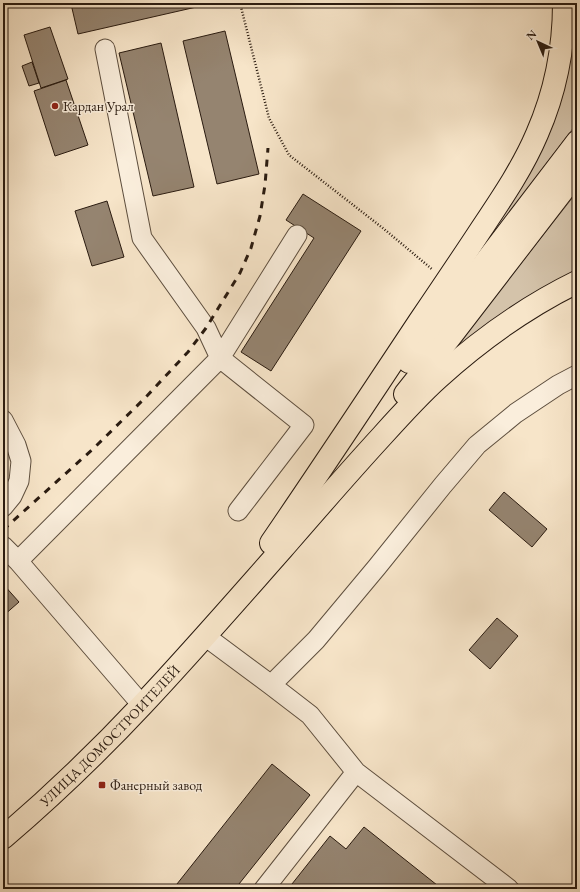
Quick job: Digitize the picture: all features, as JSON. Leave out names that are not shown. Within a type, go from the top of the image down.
[{"type":"main road","points":[[211,629],[332,453],[492,213],[525,159],[538,134],[556,76],[562,44],[564,3]]},
{"type":"main road","points":[[211,629],[438,324],[577,142]]},
{"type":"main road","points":[[211,629],[348,466],[451,336],[577,172]]},
{"type":"main road","points":[[211,629],[368,451],[410,405],[438,378],[514,318],[555,293],[577,282]]},
{"type":"main road","name":"УЛИЦА ДОМОСТРОИТЕЛЕЙ","points":[[3,838],[100,749],[211,629]]},
{"type":"lane","points":[[105,50],[142,238],[206,328],[220,358],[304,425],[238,511]]},
{"type":"lane","points":[[18,561],[220,358],[297,235]]},
{"type":"lane","points":[[271,685],[316,640],[477,445],[516,413],[558,385],[577,375]]},
{"type":"lane","points":[[3,420],[16,445],[21,461],[19,481],[12,496],[3,506]]},
{"type":"lane","points":[[3,546],[18,561],[142,705]]},
{"type":"lane","points":[[211,629],[271,685],[310,715],[356,772],[509,889]]},
{"type":"lane","points":[[264,889],[356,772]]},
{"type":"path","points":[[240,3],[269,118],[289,155],[384,229],[436,273]]},
{"type":"shaded area","points":[[576,3],[577,123],[461,277],[553,119],[565,84],[573,41]]},
{"type":"shaded area","points":[[577,192],[577,270],[532,294],[461,346],[456,346]]},
{"type":"building","points":[[214,3],[78,34],[71,4]]},
{"type":"building","points":[[50,27],[68,79],[41,88],[24,35]]},
{"type":"building","points":[[225,31],[259,174],[217,184],[183,41]]},
{"type":"building","points":[[161,43],[194,187],[153,196],[119,53]]},
{"type":"building","points":[[32,62],[39,83],[29,86],[22,66]]},
{"type":"building","points":[[66,80],[88,145],[55,156],[34,91]]},
{"type":"building","points":[[303,194],[361,231],[271,371],[241,352],[314,238],[286,220]]},
{"type":"building","points":[[107,201],[124,257],[92,266],[75,211]]},
{"type":"building","points":[[504,492],[547,529],[532,547],[489,510]]},
{"type":"building","points":[[3,584],[19,602],[3,616]]},
{"type":"building","points":[[497,618],[518,636],[490,669],[469,650]]},
{"type":"building","points":[[272,764],[310,795],[235,889],[173,889]]},
{"type":"building","points":[[364,827],[442,889],[288,889],[330,836],[346,849]]},
{"type":"railway","points":[[3,530],[94,448],[145,398],[188,352],[206,328],[240,273],[251,248],[260,216],[265,185],[268,148]]},
{"type":"place","name":"Кардан Урал","points":[[55,106]]},
{"type":"place","name":"Фанерный завод","points":[[102,785]]}]
